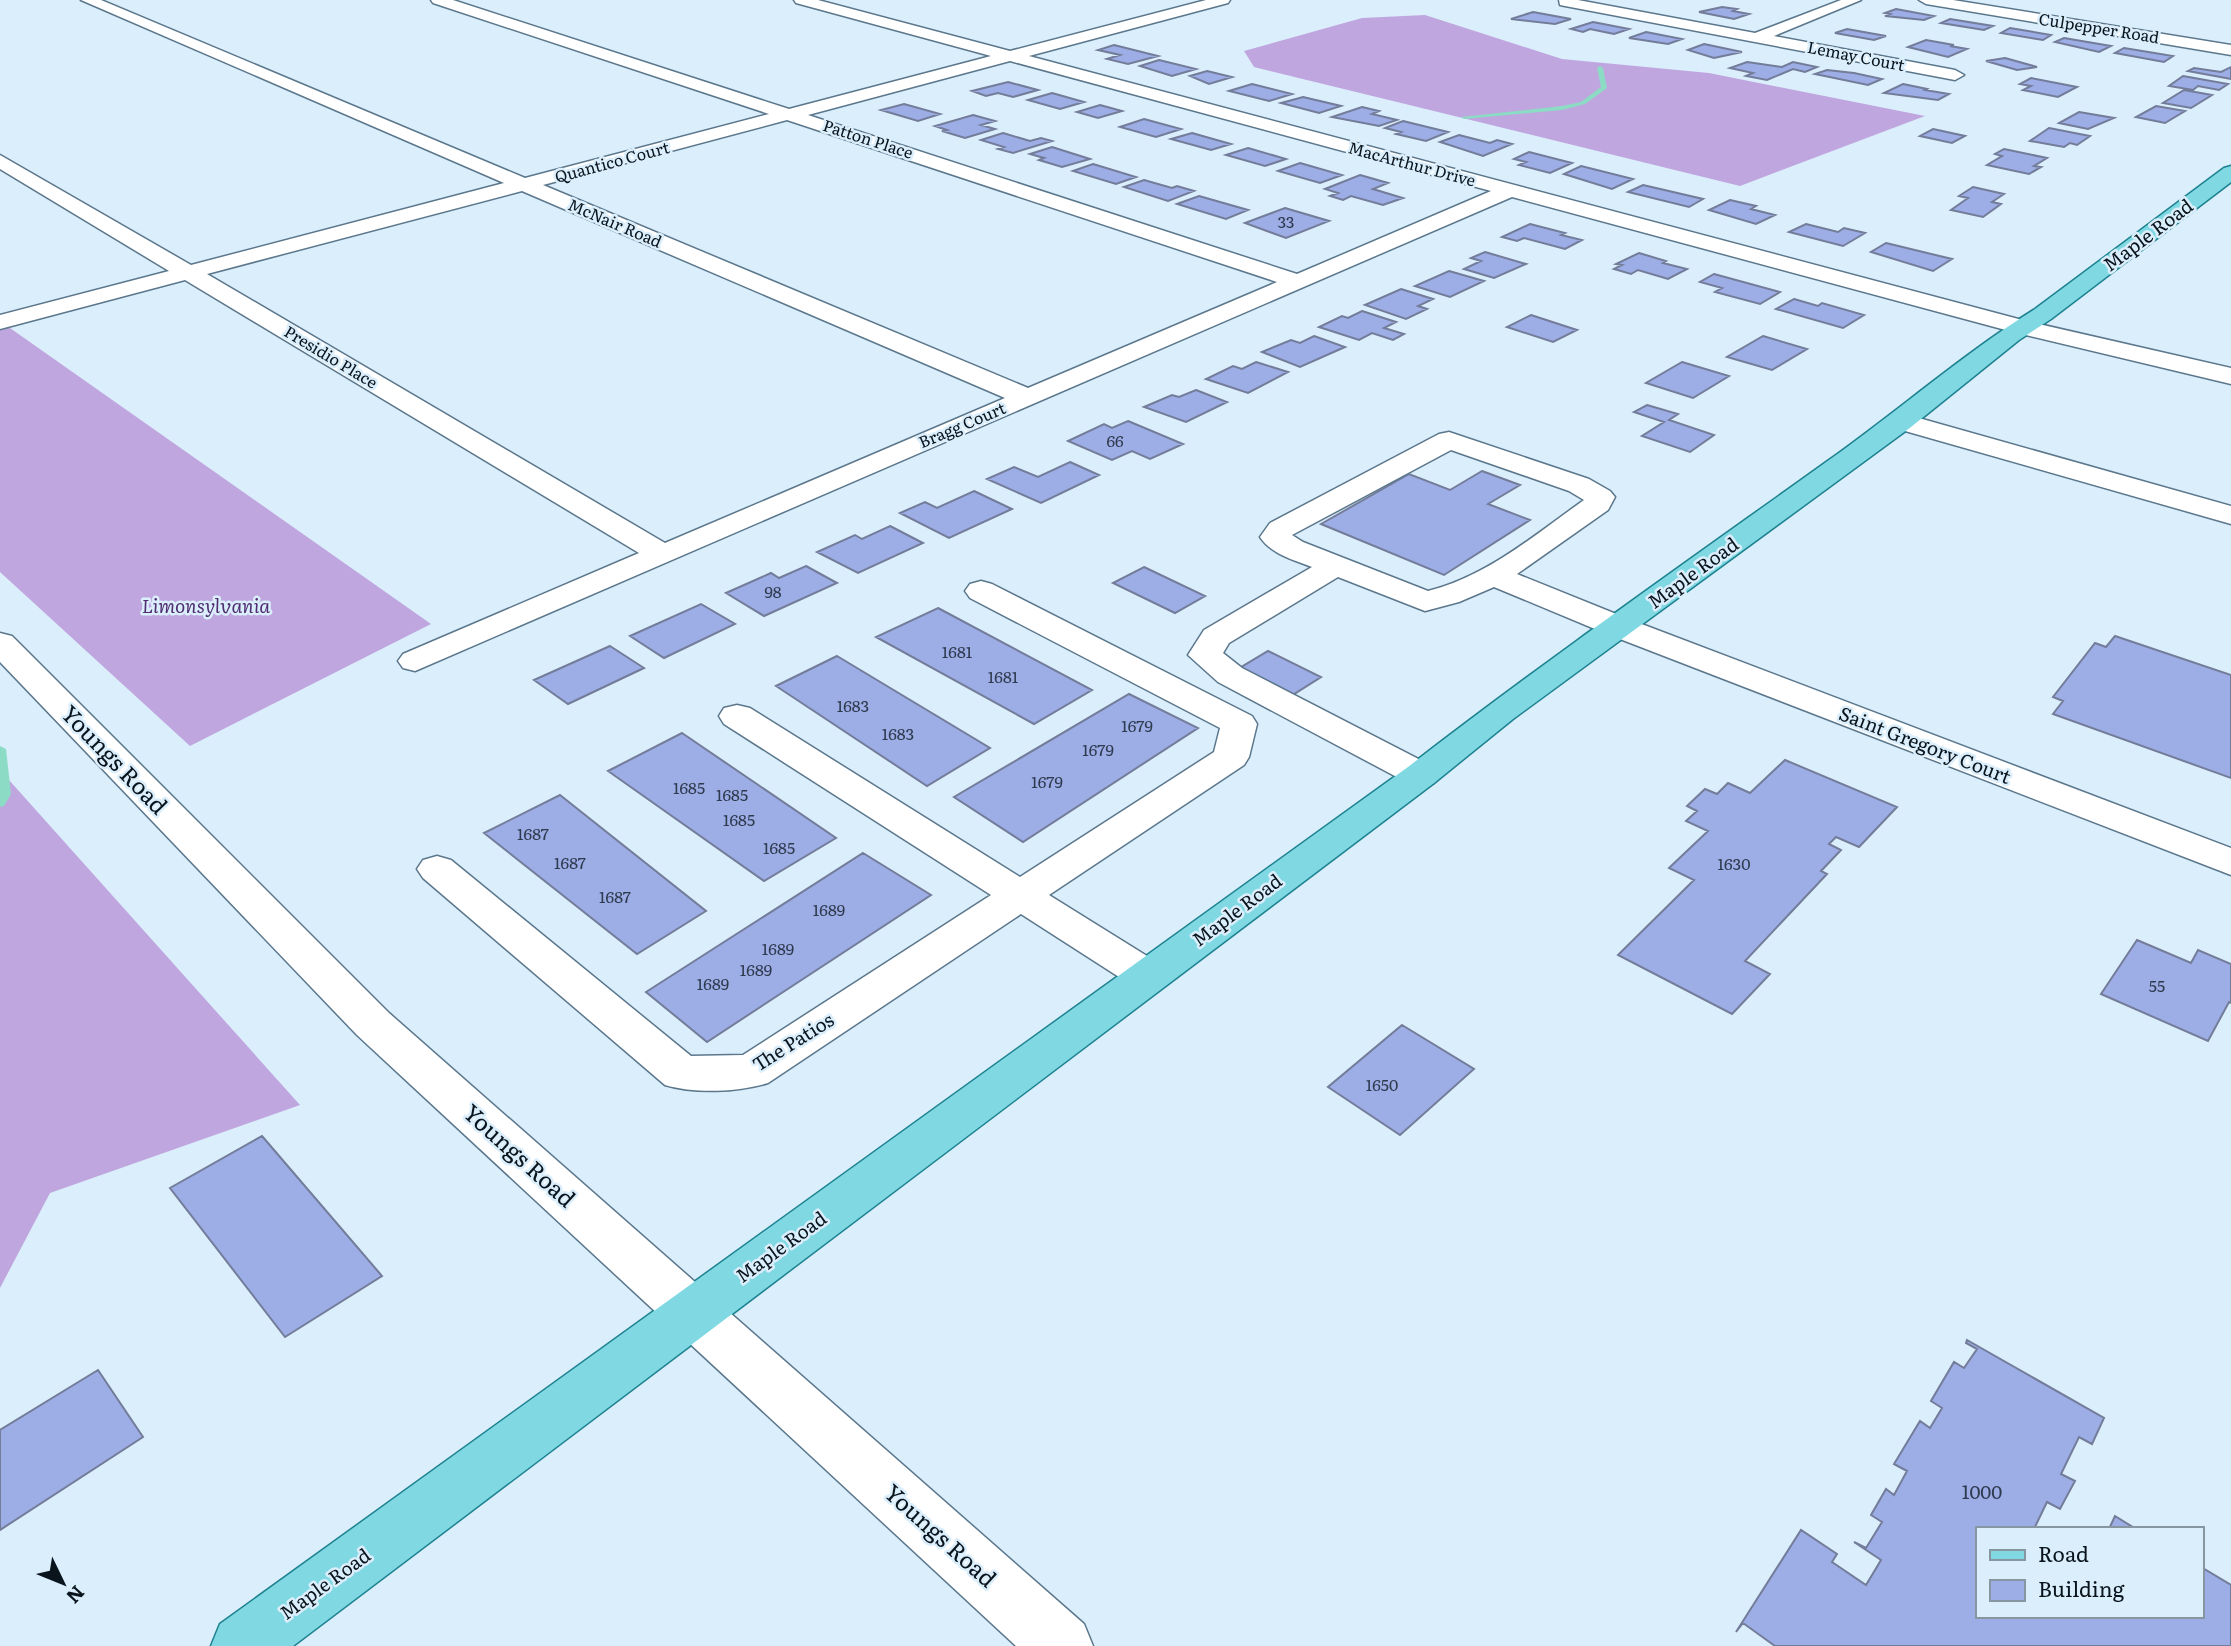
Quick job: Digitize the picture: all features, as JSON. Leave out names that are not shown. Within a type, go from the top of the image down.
[{"type":"main road","name":"Maple Road","points":[[242,1646],[1422,775],[1501,712],[1901,421],[2022,327],[2228,177]]},
{"type":"street","name":"McNair Road","points":[[88,0],[1026,397]]},
{"type":"street","name":"Patton Place","points":[[438,0],[1297,281]]},
{"type":"street","name":"MacArthur Drive","points":[[801,0],[2022,327],[2231,376]]},
{"type":"street","name":"Lemay Court","points":[[1756,38],[1854,0]]},
{"type":"street","name":"Culpepper Road","points":[[1926,0],[2231,50]]},
{"type":"street","name":"Quantico Court","points":[[0,322],[1215,1]]},
{"type":"street","name":"Lemay Court","points":[[1565,2],[1955,75]]},
{"type":"street","name":"Presidio Place","points":[[0,161],[662,554]]},
{"type":"street","name":"Bragg Court","points":[[415,662],[1511,190]]},
{"type":"street","points":[[1901,421],[2231,516]]},
{"type":"street","points":[[1449,440],[1579,485],[1600,497],[1598,504],[1492,575],[1442,598],[1425,601],[1292,548],[1275,537],[1281,529],[1449,440]]},
{"type":"street","points":[[1336,565],[1216,637],[1205,655],[1230,674],[1422,775]]},
{"type":"street","name":"Saint Gregory Court","points":[[1492,575],[1619,627],[2231,862]]},
{"type":"street","name":"The Patios","points":[[437,869],[681,1073],[752,1071],[1231,757],[1239,724],[981,591]]},
{"type":"street","name":"Youngs Road","points":[[0,643],[373,1024],[1062,1646]]},
{"type":"street","points":[[737,716],[1148,976]]},
{"type":"green space","points":[[1425,15],[1562,59],[1709,73],[1925,116],[1740,186],[1254,67],[1244,51],[1362,18]]},
{"type":"green space","name":"Limonsylvania","points":[[0,321],[431,624],[190,746],[0,572]]},
{"type":"green space","points":[[0,770],[300,1105],[50,1193],[0,1288]]},
{"type":"building","points":[[1722,7],[1749,14],[1734,19],[1699,12]]},
{"type":"building","points":[[1896,9],[1934,16],[1924,20],[1885,16],[1890,14],[1885,13]]},
{"type":"building","points":[[1533,12],[1571,19],[1555,24],[1511,19]]},
{"type":"building","points":[[1950,19],[1993,26],[1984,30],[1941,23]]},
{"type":"building","points":[[1593,22],[1629,29],[1614,34],[1590,29],[1583,32],[1571,29]]},
{"type":"building","points":[[2010,28],[2051,35],[2043,40],[2001,33]]},
{"type":"building","points":[[1847,29],[1886,36],[1874,40],[1835,33]]},
{"type":"building","points":[[1646,32],[1682,39],[1668,44],[1629,38]]},
{"type":"building","points":[[2064,38],[2111,46],[2099,52],[2055,42]]},
{"type":"building","points":[[1926,40],[1967,49],[1948,57],[1908,47]]},
{"type":"building","points":[[1704,44],[1742,52],[1714,58],[1688,50]]},
{"type":"building","points":[[1114,45],[1158,56],[1128,64],[1107,59],[1120,55],[1098,50]]},
{"type":"building","points":[[2124,48],[2173,56],[2164,62],[2115,53]]},
{"type":"building","points":[[2005,58],[2037,67],[2017,70],[1986,61]]},
{"type":"building","points":[[1159,60],[1196,69],[1172,76],[1140,66]]},
{"type":"building","points":[[1747,62],[1782,67],[1793,62],[1817,67],[1805,72],[1793,69],[1767,80],[1746,76],[1753,73],[1730,68]]},
{"type":"building","points":[[2231,67],[2231,79],[2188,71],[2194,68],[2221,72]]},
{"type":"building","points":[[1827,70],[1882,79],[1868,85],[1815,74]]},
{"type":"building","points":[[1207,71],[1232,77],[1209,84],[1190,76]]},
{"type":"building","points":[[2183,76],[2228,84],[2219,90],[2198,86],[2193,90],[2169,86]]},
{"type":"building","points":[[2031,78],[2077,87],[2058,97],[2023,90],[2031,86],[2020,84]]},
{"type":"building","points":[[1008,82],[1038,90],[1013,97],[998,93],[986,96],[972,91]]},
{"type":"building","points":[[1252,84],[1292,94],[1269,101],[1229,91]]},
{"type":"building","points":[[1903,84],[1949,94],[1938,100],[1884,93]]},
{"type":"building","points":[[2184,90],[2212,95],[2191,108],[2163,103]]},
{"type":"building","points":[[1052,93],[1084,102],[1060,109],[1028,100]]},
{"type":"building","points":[[1303,97],[1341,106],[1319,113],[1281,103]]},
{"type":"building","points":[[904,104],[940,114],[918,121],[881,110]]},
{"type":"building","points":[[1100,105],[1122,111],[1098,118],[1077,112]]},
{"type":"building","points":[[2156,106],[2185,111],[2165,123],[2136,117]]},
{"type":"building","points":[[1362,107],[1379,111],[1372,114],[1397,120],[1379,126],[1332,117]]},
{"type":"building","points":[[2079,112],[2114,118],[2088,129],[2059,123]]},
{"type":"building","points":[[973,115],[995,121],[981,125],[995,129],[965,138],[935,126]]},
{"type":"building","points":[[1144,119],[1181,129],[1156,137],[1120,127]]},
{"type":"building","points":[[1403,121],[1448,132],[1426,141],[1396,134],[1401,132],[1385,128]]},
{"type":"building","points":[[2049,128],[2090,136],[2077,145],[2070,143],[2064,147],[2030,141]]},
{"type":"building","points":[[1933,129],[1965,136],[1952,143],[1920,136]]},
{"type":"building","points":[[1003,133],[1030,141],[1041,138],[1052,141],[1013,153],[998,149],[1004,147],[981,140]]},
{"type":"building","points":[[1192,133],[1231,144],[1211,150],[1171,139]]},
{"type":"building","points":[[1459,135],[1490,143],[1497,140],[1512,144],[1483,156],[1440,142]]},
{"type":"building","points":[[1052,147],[1090,159],[1062,167],[1039,160],[1044,158],[1030,154]]},
{"type":"building","points":[[1248,148],[1286,159],[1265,166],[1226,155]]},
{"type":"building","points":[[2004,149],[2047,158],[2034,166],[2041,167],[2029,174],[1987,165],[2002,156],[1995,154]]},
{"type":"building","points":[[1529,152],[1572,163],[1550,173],[1519,165],[1526,162],[1514,159]]},
{"type":"building","points":[[1300,163],[1342,175],[1320,183],[1278,171]]},
{"type":"building","points":[[1093,164],[1136,177],[1116,184],[1073,171]]},
{"type":"building","points":[[1581,166],[1633,179],[1612,189],[1564,174]]},
{"type":"building","points":[[1360,175],[1388,183],[1373,189],[1403,198],[1383,205],[1351,196],[1343,200],[1330,196],[1338,193],[1325,189]]},
{"type":"building","points":[[1144,180],[1194,191],[1168,201],[1124,187]]},
{"type":"building","points":[[1643,185],[1703,199],[1689,207],[1628,192]]},
{"type":"building","points":[[1973,187],[2004,194],[1992,202],[2001,204],[1983,217],[1951,210],[1968,198],[1959,196]]},
{"type":"building","points":[[1199,196],[1248,210],[1226,219],[1177,204]]},
{"type":"building","points":[[1730,200],[1756,206],[1751,209],[1775,215],[1756,224],[1709,210]]},
{"type":"building","points":[[1285,208],[1329,221],[1286,238],[1245,223]]},
{"type":"building","points":[[1530,224],[1582,240],[1565,249],[1524,238],[1517,241],[1502,237]]},
{"type":"building","points":[[1806,224],[1838,232],[1844,228],[1865,233],[1843,246],[1789,232]]},
{"type":"building","points":[[1886,243],[1952,259],[1933,271],[1871,252]]},
{"type":"building","points":[[1485,252],[1526,264],[1494,278],[1464,269],[1481,261],[1471,258]]},
{"type":"building","points":[[1639,253],[1687,269],[1668,279],[1638,270],[1631,274],[1614,269],[1622,265],[1616,264]]},
{"type":"building","points":[[1449,271],[1484,281],[1450,297],[1415,286]]},
{"type":"building","points":[[1714,274],[1780,292],[1760,304],[1715,292],[1722,288],[1700,282]]},
{"type":"building","points":[[1401,289],[1433,299],[1418,306],[1427,309],[1406,319],[1365,305]]},
{"type":"building","points":[[1794,299],[1818,306],[1822,303],[1864,315],[1843,328],[1776,309]]},
{"type":"building","points":[[1362,311],[1396,322],[1384,328],[1404,334],[1393,340],[1372,333],[1359,340],[1319,327],[1342,316],[1348,318]]},
{"type":"building","points":[[1531,315],[1577,330],[1553,342],[1507,327]]},
{"type":"building","points":[[1314,336],[1345,347],[1300,367],[1262,352],[1291,340],[1300,343]]},
{"type":"building","points":[[1763,336],[1807,349],[1772,370],[1727,357]]},
{"type":"building","points":[[1256,362],[1288,372],[1248,393],[1206,379],[1233,366],[1242,369]]},
{"type":"building","points":[[1682,362],[1729,376],[1693,398],[1646,383]]},
{"type":"building","points":[[1196,390],[1227,402],[1186,422],[1144,407],[1172,395],[1179,397]]},
{"type":"building","points":[[1647,405],[1678,414],[1669,420],[1714,435],[1690,452],[1642,436],[1664,422],[1634,412]]},
{"type":"building","points":[[1128,421],[1183,444],[1150,459],[1132,451],[1112,460],[1068,441],[1104,424],[1112,428]]},
{"type":"building","points":[[1070,462],[1099,475],[1041,503],[987,479],[1014,467],[1038,477]]},
{"type":"building","points":[[1482,471],[1520,485],[1488,504],[1530,520],[1444,575],[1321,524],[1409,474],[1450,490]]},
{"type":"building","points":[[974,491],[1012,509],[949,538],[900,513],[925,502],[937,508]]},
{"type":"building","points":[[890,526],[923,543],[858,573],[817,552],[855,535],[862,539]]},
{"type":"building","points":[[806,566],[837,583],[764,616],[726,593],[771,573],[779,578]]},
{"type":"building","points":[[1144,567],[1205,596],[1175,613],[1113,583]]},
{"type":"building","points":[[701,604],[735,624],[664,658],[630,636]]},
{"type":"building","points":[[938,608],[1092,690],[1034,724],[876,637]]},
{"type":"building","points":[[2115,636],[2231,675],[2231,778],[2053,714],[2063,701],[2053,697],[2095,643],[2106,647]]},
{"type":"building","points":[[610,646],[644,668],[568,704],[534,680]]},
{"type":"building","points":[[1268,651],[1321,677],[1291,696],[1238,669]]},
{"type":"building","points":[[837,656],[990,748],[927,786],[776,686]]},
{"type":"building","points":[[1129,694],[1198,728],[1023,842],[954,797]]},
{"type":"building","points":[[682,733],[836,838],[764,881],[608,771]]},
{"type":"building","points":[[1785,760],[1897,807],[1859,847],[1836,837],[1829,844],[1841,850],[1821,871],[1827,874],[1745,961],[1770,974],[1732,1014],[1618,955],[1694,880],[1669,868],[1708,831],[1686,821],[1697,811],[1687,806],[1705,789],[1717,794],[1728,783],[1750,793]]},
{"type":"building","points":[[560,795],[706,911],[637,954],[484,833]]},
{"type":"building","points":[[863,853],[931,895],[707,1042],[646,992]]},
{"type":"building","points":[[2137,940],[2191,963],[2198,950],[2231,964],[2231,1003],[2229,1002],[2208,1041],[2101,994]]},
{"type":"building","points":[[1402,1025],[1474,1069],[1400,1135],[1328,1087]]},
{"type":"building","points":[[262,1136],[382,1276],[285,1337],[170,1188]]},
{"type":"building","points":[[1967,1340],[2104,1418],[2092,1444],[2079,1437],[2061,1474],[2075,1481],[2060,1509],[2047,1502],[2035,1527],[1976,1527],[1976,1618],[2203,1618],[2203,1568],[2231,1585],[2231,1646],[1775,1646],[1743,1623],[1736,1632],[1801,1530],[1837,1554],[1832,1562],[1866,1585],[1881,1560],[1854,1542],[1866,1548],[1882,1522],[1871,1515],[1886,1489],[1894,1495],[1907,1471],[1894,1464],[1920,1421],[1930,1428],[1942,1408],[1931,1401],[1954,1362],[1964,1368],[1977,1349],[1966,1343]]},
{"type":"building","points":[[98,1370],[143,1437],[0,1530],[0,1430]]},
{"type":"building","points":[[2115,1516],[2133,1527],[2110,1527]]},
{"type":"waterway","points":[[1464,117],[1562,108],[1583,103],[1604,88],[1600,68]]},
{"type":"waterway","points":[[0,749],[5,794],[0,803]]}]
